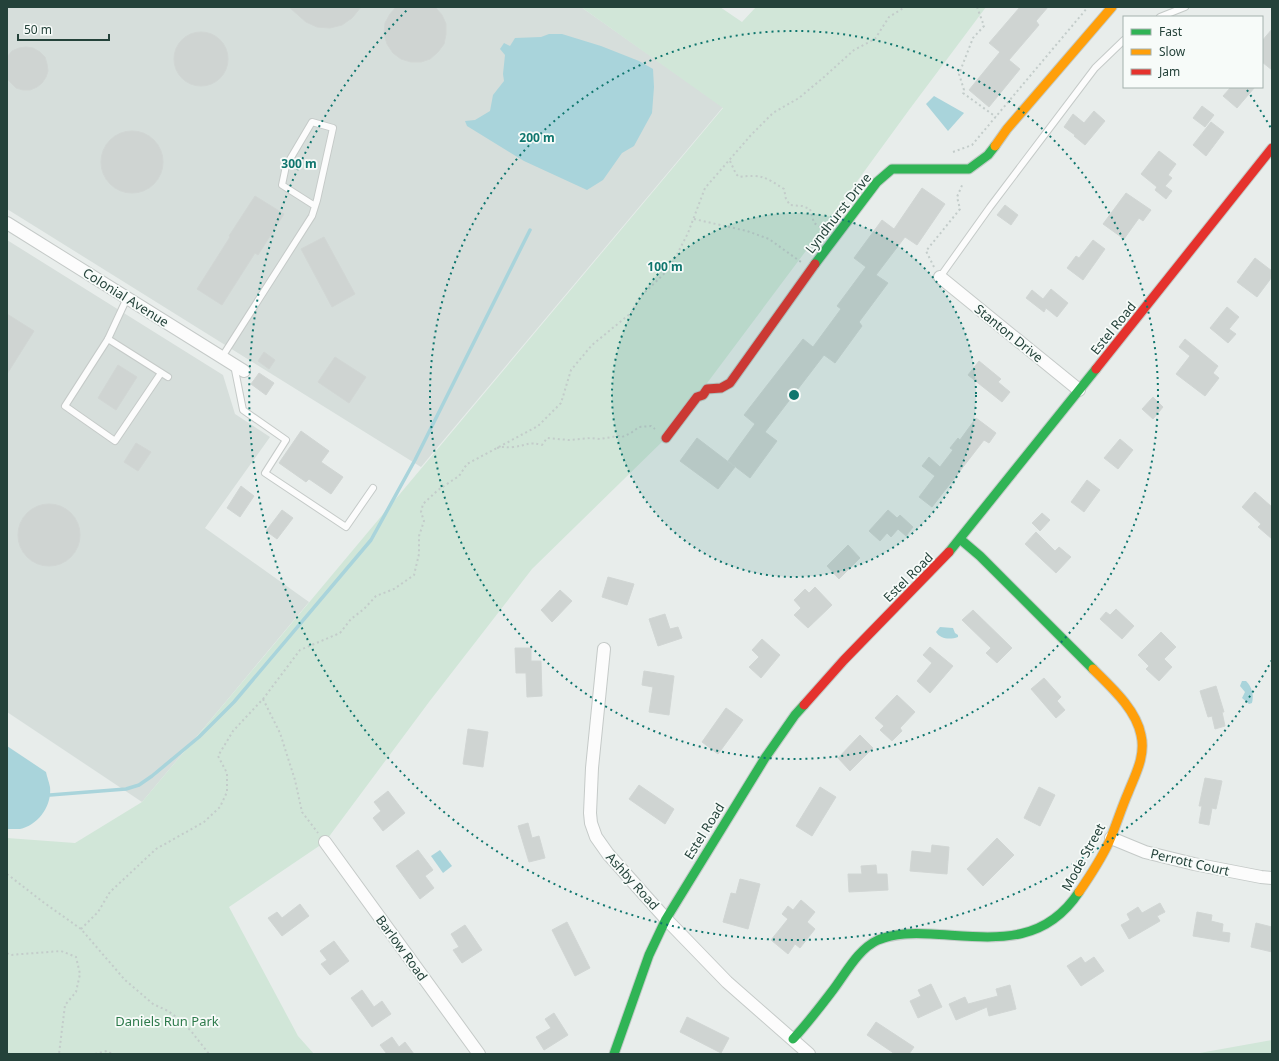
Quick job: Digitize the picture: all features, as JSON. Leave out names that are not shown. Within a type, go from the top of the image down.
[{"type":"street","points":[[969,169],[988,155],[1007,129],[1112,7]]},
{"type":"street","name":"Estel Road","points":[[614,1054],[649,955],[666,919],[765,758],[795,715],[844,660],[941,562],[1272,148]]},
{"type":"street","name":"Lyndhurst Drive","points":[[666,438],[697,397],[703,395],[707,388],[722,388],[730,383],[811,269],[877,182],[892,169],[969,169]]},
{"type":"street","name":"Colonial Avenue","points":[[7,223],[244,371]]},
{"type":"street","name":"Stanton Drive","points":[[940,277],[1079,390]]},
{"type":"street","name":"Mode Street","points":[[793,1039],[809,1022],[860,954],[880,939],[896,934],[912,933],[1001,936],[1031,931],[1051,922],[1067,909],[1075,899],[1102,855],[1111,838],[1141,757],[1142,744],[1140,731],[1135,716],[1125,703],[980,556],[960,539]]},
{"type":"street","name":"Ashby Road","points":[[604,649],[592,768],[590,813],[591,823],[598,842],[666,919],[727,982],[809,1054]]},
{"type":"street","name":"Perrott Court","points":[[1111,838],[1145,852],[1194,864],[1272,878]]},
{"type":"street","name":"Barlow Road","points":[[325,842],[479,1054]]},
{"type":"lane","points":[[1162,16],[1185,7]]},
{"type":"lane","points":[[940,277],[990,207],[1094,68],[1123,41]]},
{"type":"lane","points":[[222,357],[312,216],[315,206],[333,128],[312,122],[286,166],[282,185],[315,206]]},
{"type":"lane","points":[[127,298],[108,339],[65,406],[115,441],[161,373]]},
{"type":"lane","points":[[108,339],[168,377]]},
{"type":"lane","points":[[234,364],[243,410],[286,440],[265,473],[346,527],[373,488]]},
{"type":"path","points":[[81,929],[98,912],[110,892],[156,849],[204,822],[220,807],[227,792],[227,773],[218,756],[233,731],[263,699],[300,650],[340,633],[350,619],[364,609],[376,596],[394,589],[414,575],[419,554],[419,536],[424,521],[421,512],[423,504],[438,490],[459,476],[467,464],[538,426],[561,403],[571,370],[592,345],[631,313],[639,298],[670,268],[688,234],[705,188],[752,135],[773,113],[799,98],[854,50],[875,39],[889,17],[905,7]]},
{"type":"path","points":[[977,7],[984,26],[973,38],[959,74],[964,90],[962,93],[996,117]]},
{"type":"path","points":[[953,152],[972,145],[1088,7]]},
{"type":"path","points":[[730,160],[736,174],[739,177],[750,175],[766,177],[784,189],[786,199],[790,205],[802,206],[810,209],[814,223],[836,235]]},
{"type":"path","points":[[940,277],[926,251],[960,209],[957,197],[969,169]]},
{"type":"path","points":[[694,219],[747,231],[769,239],[811,269]]},
{"type":"path","points":[[486,453],[501,447],[514,447],[534,443],[542,445],[547,438],[569,440],[591,438],[600,439],[618,436],[622,437],[639,427],[651,426],[666,438]]},
{"type":"path","points":[[263,699],[280,734],[295,780],[302,812],[325,842]]},
{"type":"path","points":[[7,874],[81,929],[125,980],[153,1004],[168,1011],[179,1019],[191,1031],[209,1054]]},
{"type":"path","points":[[7,953],[10,955],[61,951],[76,957],[80,974],[76,992],[65,1005],[59,1054]]},
{"type":"path","points":[[95,1054],[107,1051],[112,1054]]},
{"type":"shaded area","points":[[7,7],[581,7],[723,107],[421,467],[7,209]]},
{"type":"shaded area","points":[[7,240],[223,375],[235,414],[270,437],[205,528],[309,602],[142,802],[7,712]]},
{"type":"green space","name":"Daniels Run Park","points":[[581,7],[720,7],[742,22],[756,7],[986,7],[666,438],[532,569],[429,702],[325,842],[229,907],[298,1036],[314,1054],[7,1054],[7,838],[75,843],[142,802],[723,108]]},
{"type":"green space","points":[[1272,1040],[1272,1054],[1194,1054]]},
{"type":"water","points":[[549,34],[562,34],[601,46],[639,61],[653,69],[654,87],[652,113],[634,146],[622,153],[603,180],[587,190],[524,161],[467,126],[465,121],[475,120],[490,111],[493,95],[504,81],[503,74],[505,55],[500,49],[504,43],[510,46],[515,38],[541,37]]},
{"type":"water","points":[[934,96],[964,113],[948,131],[926,104]]},
{"type":"water","points":[[940,627],[953,628],[958,637],[949,639],[940,636],[936,632]]},
{"type":"water","points":[[1242,681],[1246,681],[1251,688],[1253,694],[1252,703],[1249,704],[1242,698],[1245,692],[1240,686]]},
{"type":"water","points":[[7,746],[46,772],[50,787],[49,801],[42,814],[33,823],[20,829],[7,829]]},
{"type":"water","points":[[440,850],[452,866],[443,873],[431,856]]},
{"type":"building","points":[[289,7],[361,7],[352,18],[342,25],[330,28],[317,27],[306,22]]},
{"type":"building","points":[[396,7],[435,7],[442,15],[446,24],[444,44],[430,59],[421,62],[411,62],[401,59],[393,53],[387,44],[384,34],[385,23]]},
{"type":"building","points":[[1020,7],[1048,7],[1036,21],[1039,25],[1009,60],[1020,69],[989,107],[969,90],[1000,52],[989,43]]},
{"type":"building","points":[[1272,29],[1272,70],[1263,63],[1263,40]]},
{"type":"building","points":[[196,32],[206,32],[216,36],[224,44],[228,54],[228,64],[224,74],[216,82],[206,86],[196,86],[186,82],[178,74],[174,64],[174,54],[178,44],[186,36]]},
{"type":"building","points":[[26,47],[33,48],[45,57],[48,71],[42,83],[30,90],[16,88],[7,79],[7,57],[12,51]]},
{"type":"building","points":[[1230,88],[1254,88],[1237,108],[1223,96]]},
{"type":"building","points":[[1202,106],[1214,115],[1205,127],[1193,118]]},
{"type":"building","points":[[1094,111],[1105,121],[1085,145],[1064,127],[1073,114],[1084,123]]},
{"type":"building","points":[[1211,122],[1224,132],[1206,156],[1193,145]]},
{"type":"building","points":[[132,131],[144,133],[154,140],[161,150],[163,162],[161,174],[154,184],[144,191],[132,193],[120,191],[110,184],[103,174],[101,162],[103,150],[110,140],[120,133]]},
{"type":"building","points":[[1159,151],[1176,164],[1168,175],[1172,178],[1165,186],[1172,191],[1166,199],[1155,190],[1157,187],[1141,174]]},
{"type":"building","points":[[922,188],[945,204],[917,245],[905,237],[876,275],[888,283],[859,322],[862,326],[835,363],[824,355],[765,432],[777,441],[750,478],[728,461],[755,424],[744,415],[803,339],[813,347],[841,309],[837,306],[866,267],[854,258],[882,220],[894,229]]},
{"type":"building","points":[[1126,193],[1151,210],[1143,221],[1139,218],[1124,239],[1103,224]]},
{"type":"building","points":[[255,196],[284,214],[258,255],[255,253],[222,305],[197,289]]},
{"type":"building","points":[[1005,205],[1018,215],[1011,225],[997,215]]},
{"type":"building","points":[[324,237],[355,294],[332,307],[301,249]]},
{"type":"building","points":[[1093,240],[1105,249],[1083,280],[1067,268],[1076,256],[1079,258]]},
{"type":"building","points":[[1255,258],[1272,271],[1272,277],[1257,297],[1237,282]]},
{"type":"building","points":[[1051,289],[1068,303],[1057,317],[1046,308],[1044,312],[1026,298],[1032,290],[1043,299]]},
{"type":"building","points":[[1227,307],[1239,317],[1229,329],[1236,334],[1228,343],[1210,328]]},
{"type":"building","points":[[7,314],[34,331],[7,374]]},
{"type":"building","points":[[1185,339],[1218,366],[1213,373],[1219,378],[1205,396],[1176,374],[1190,356],[1179,347]]},
{"type":"building","points":[[264,352],[275,360],[269,369],[258,361]]},
{"type":"building","points":[[335,357],[366,377],[349,403],[318,382]]},
{"type":"building","points":[[979,361],[1001,379],[998,382],[1010,392],[1002,402],[968,375]]},
{"type":"building","points":[[118,365],[137,377],[116,410],[98,398]]},
{"type":"building","points":[[259,373],[274,383],[266,395],[251,384]]},
{"type":"building","points":[[1153,397],[1163,407],[1153,419],[1142,409]]},
{"type":"building","points":[[976,418],[996,433],[989,443],[984,440],[932,507],[919,497],[935,476],[922,466],[929,457],[940,467],[953,450],[950,448],[958,438],[960,440]]},
{"type":"building","points":[[301,431],[329,451],[321,462],[343,477],[331,494],[309,479],[306,482],[279,463]]},
{"type":"building","points":[[697,438],[735,467],[718,489],[680,461]]},
{"type":"building","points":[[1120,439],[1133,450],[1118,469],[1104,458]]},
{"type":"building","points":[[136,443],[151,452],[138,471],[124,462]]},
{"type":"building","points":[[1087,480],[1100,490],[1084,512],[1071,502]]},
{"type":"building","points":[[241,486],[254,496],[240,517],[227,508]]},
{"type":"building","points":[[1255,492],[1272,507],[1272,539],[1258,527],[1261,524],[1242,507]]},
{"type":"building","points":[[49,504],[61,506],[71,513],[78,523],[80,535],[78,547],[71,557],[61,564],[49,566],[37,564],[27,557],[20,547],[18,535],[20,523],[27,513],[37,506]]},
{"type":"building","points":[[282,510],[293,518],[277,539],[266,531]]},
{"type":"building","points":[[888,510],[897,518],[900,515],[913,527],[906,536],[898,529],[891,537],[887,533],[880,541],[869,531]]},
{"type":"building","points":[[1042,513],[1050,520],[1040,531],[1032,523]]},
{"type":"building","points":[[1036,532],[1055,551],[1059,547],[1071,557],[1056,573],[1025,544]]},
{"type":"building","points":[[848,545],[860,558],[839,579],[827,566]]},
{"type":"building","points":[[608,577],[634,584],[627,605],[602,597]]},
{"type":"building","points":[[815,587],[832,605],[808,628],[794,615],[801,608],[794,600],[805,589],[809,593]]},
{"type":"building","points":[[560,590],[572,601],[552,622],[541,610]]},
{"type":"building","points":[[1116,609],[1134,626],[1122,639],[1100,619],[1106,612],[1110,615]]},
{"type":"building","points":[[973,610],[1012,648],[997,663],[986,653],[991,648],[962,620]]},
{"type":"building","points":[[665,614],[670,629],[678,627],[682,638],[658,646],[649,619]]},
{"type":"building","points":[[1161,632],[1176,647],[1164,659],[1172,667],[1159,681],[1146,669],[1149,666],[1138,655]]},
{"type":"building","points":[[762,639],[780,655],[761,678],[749,667],[759,657],[752,650]]},
{"type":"building","points":[[930,647],[953,666],[930,693],[917,681],[932,663],[923,655]]},
{"type":"building","points":[[515,648],[531,648],[531,661],[541,661],[542,696],[527,697],[526,673],[516,673]]},
{"type":"building","points":[[644,671],[674,676],[669,715],[649,712],[653,687],[642,685]]},
{"type":"building","points":[[1044,678],[1061,697],[1057,701],[1065,710],[1056,718],[1031,689]]},
{"type":"building","points":[[1216,686],[1224,712],[1222,712],[1225,726],[1215,729],[1212,716],[1208,717],[1200,691]]},
{"type":"building","points":[[897,695],[915,712],[900,728],[902,731],[892,741],[880,730],[884,726],[875,718]]},
{"type":"building","points":[[726,708],[743,720],[718,754],[702,742]]},
{"type":"building","points":[[468,729],[488,732],[483,767],[463,764]]},
{"type":"building","points":[[860,735],[873,748],[850,771],[838,758]]},
{"type":"building","points":[[1205,778],[1222,781],[1216,809],[1212,808],[1209,825],[1199,823],[1202,806],[1199,806]]},
{"type":"building","points":[[639,785],[674,809],[665,824],[629,799]]},
{"type":"building","points":[[820,787],[836,797],[812,836],[796,826]]},
{"type":"building","points":[[1039,787],[1055,795],[1040,826],[1024,818]]},
{"type":"building","points":[[388,791],[405,813],[383,831],[373,818],[381,811],[374,802]]},
{"type":"building","points":[[528,823],[532,838],[539,836],[545,858],[529,862],[518,826]]},
{"type":"building","points":[[997,838],[1014,855],[983,886],[967,869]]},
{"type":"building","points":[[932,845],[949,847],[947,874],[910,871],[912,851],[931,853]]},
{"type":"building","points":[[418,850],[433,870],[425,876],[434,888],[420,899],[396,866]]},
{"type":"building","points":[[876,865],[877,874],[887,874],[888,890],[849,892],[848,874],[862,874],[861,866]]},
{"type":"building","points":[[740,879],[760,884],[748,929],[723,922],[731,893],[736,894]]},
{"type":"building","points":[[801,900],[815,912],[807,922],[815,929],[800,948],[795,944],[788,954],[771,940],[788,919],[782,914],[788,906],[793,910]]},
{"type":"building","points":[[1160,903],[1165,912],[1157,916],[1160,921],[1129,939],[1121,925],[1130,920],[1127,914],[1138,907],[1142,913]]},
{"type":"building","points":[[300,904],[309,916],[282,936],[268,918],[277,912],[282,918]]},
{"type":"building","points":[[1197,912],[1212,915],[1211,921],[1223,924],[1222,932],[1230,933],[1229,942],[1193,936]]},
{"type":"building","points":[[567,922],[590,968],[575,976],[552,930]]},
{"type":"building","points":[[1256,923],[1272,927],[1272,952],[1251,947]]},
{"type":"building","points":[[465,925],[482,950],[462,963],[453,950],[459,947],[451,934]]},
{"type":"building","points":[[334,941],[349,961],[330,975],[321,964],[327,960],[320,951]]},
{"type":"building","points":[[1081,957],[1085,963],[1094,957],[1104,971],[1081,986],[1067,966]]},
{"type":"building","points":[[931,984],[942,1007],[918,1018],[910,1001],[921,996],[918,990]]},
{"type":"building","points":[[1010,985],[1016,1009],[989,1016],[987,1007],[956,1020],[949,1004],[965,997],[968,1004],[998,996],[996,989]]},
{"type":"building","points":[[362,990],[374,1007],[382,1001],[391,1014],[372,1027],[351,998]]},
{"type":"building","points":[[554,1013],[568,1035],[544,1050],[536,1037],[551,1028],[545,1019]]},
{"type":"building","points":[[687,1017],[729,1038],[721,1053],[680,1032]]},
{"type":"building","points":[[876,1022],[914,1047],[909,1054],[895,1054],[867,1035]]},
{"type":"building","points":[[392,1037],[399,1047],[405,1042],[414,1054],[387,1054],[380,1045]]},
{"type":"waterway","points":[[50,795],[126,789],[139,785],[199,737],[234,702],[371,540],[415,460],[530,230]]},
{"type":"traffic: fast","points":[[815,264],[877,182],[892,169],[969,169],[988,155],[995,146]]},
{"type":"traffic: fast","points":[[949,552],[1096,369]]},
{"type":"traffic: fast","points":[[960,539],[980,556],[1093,669]]},
{"type":"traffic: fast","points":[[614,1054],[649,955],[666,919],[765,758],[795,715],[804,705]]},
{"type":"traffic: fast","points":[[793,1039],[819,1009],[858,955],[878,940],[891,936],[911,934],[994,937],[1031,931],[1049,923],[1064,910],[1079,892]]},
{"type":"traffic: slow","points":[[995,146],[1007,129],[1112,7]]},
{"type":"traffic: slow","points":[[1079,892],[1109,842],[1137,772],[1142,750],[1141,735],[1134,716],[1122,699],[1093,669]]},
{"type":"traffic: jam","points":[[1096,369],[1272,148]]},
{"type":"traffic: jam","points":[[666,438],[697,397],[703,395],[707,389],[721,388],[730,383],[815,264]]},
{"type":"traffic: jam","points":[[804,705],[844,660],[949,552]]}]
